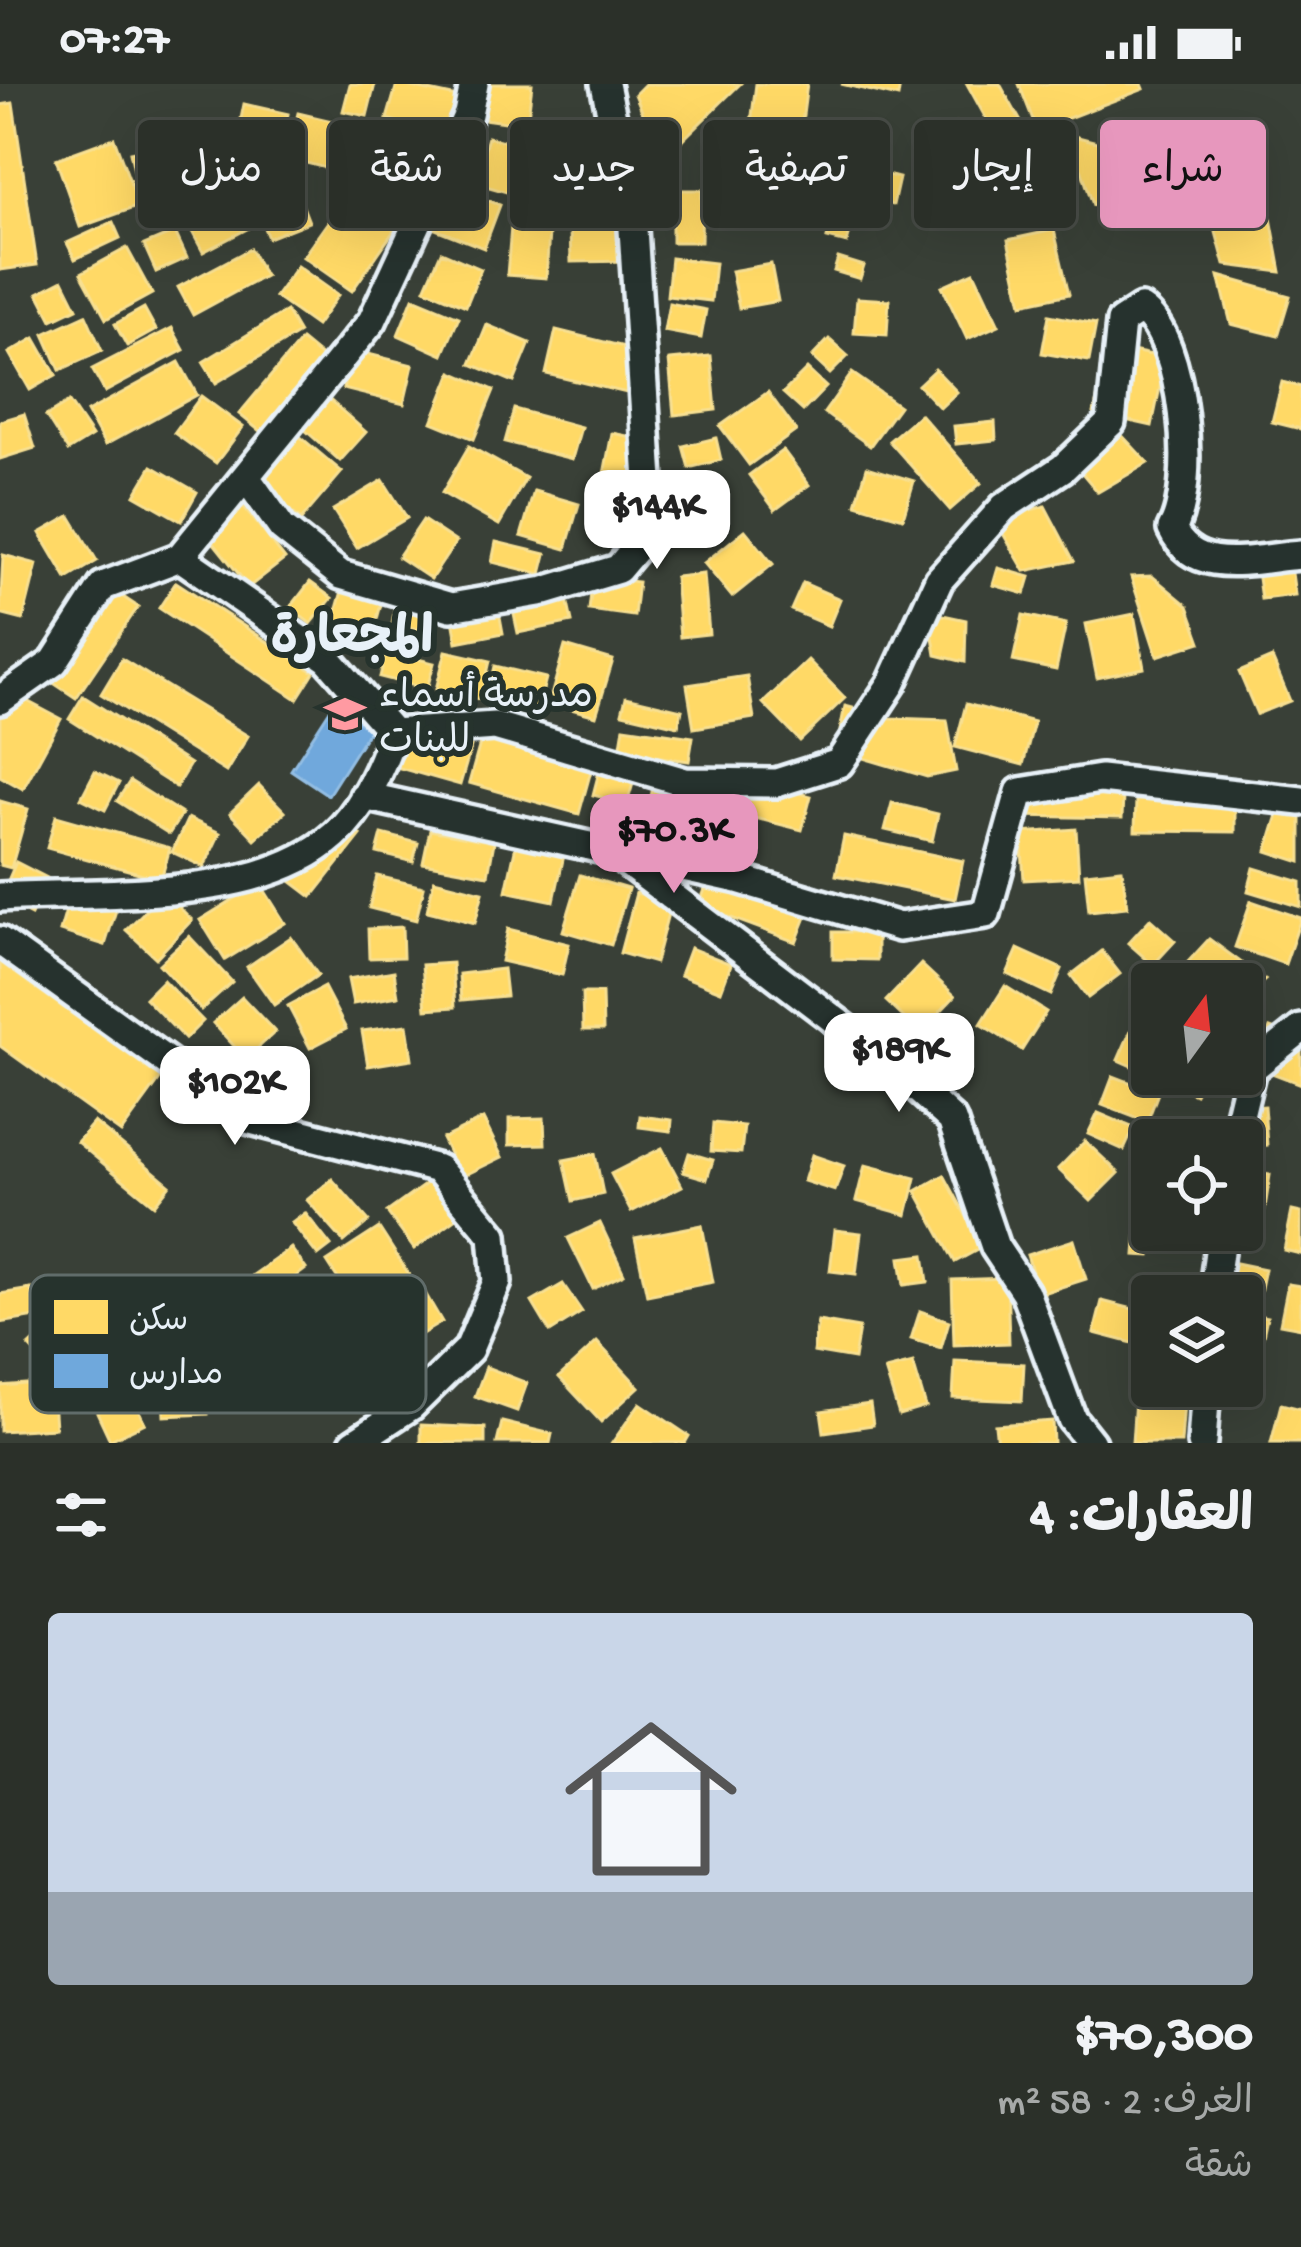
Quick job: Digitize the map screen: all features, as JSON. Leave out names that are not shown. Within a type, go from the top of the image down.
[{"type":"street","points":[[0,700],[54,662],[103,586],[180,557],[372,321],[468,114],[474,84]]},
{"type":"street","points":[[246,477],[282,527],[341,575],[451,607],[545,590],[617,569],[645,537],[650,496],[632,213],[605,84]]},
{"type":"street","points":[[394,733],[495,726],[685,782],[776,783],[839,763],[892,683],[939,580],[1004,507],[1064,467],[1111,422],[1121,322],[1141,309],[1155,318],[1173,366],[1184,438],[1185,508],[1172,529],[1180,546],[1190,557],[1208,562],[1301,555]]},
{"type":"street","points":[[180,557],[328,659],[394,733]]},
{"type":"street","points":[[0,897],[205,885],[284,869],[330,840],[377,778],[394,733]]},
{"type":"street","points":[[364,796],[448,819],[610,849],[899,927],[986,914],[1020,792],[1100,779],[1301,801]]},
{"type":"street","points":[[610,849],[878,1053],[952,1120],[995,1247],[1024,1292],[1072,1420],[1091,1443]]},
{"type":"street","points":[[0,940],[247,1119],[438,1169],[494,1235],[496,1282],[470,1349],[426,1392]]},
{"type":"street","points":[[1239,1119],[1251,1069],[1301,1029]]},
{"type":"street","points":[[1202,1443],[1205,1407]]},
{"type":"street","points":[[354,1443],[400,1413]]},
{"type":"building: سكن","points":[[350,84],[375,84],[367,116],[343,111]]},
{"type":"building: سكن","points":[[397,84],[461,98],[455,120],[387,119]]},
{"type":"building: سكن","points":[[488,84],[532,84],[528,120],[483,119]]},
{"type":"building: سكن","points":[[645,84],[740,84],[679,143],[679,120],[646,120],[635,94]]},
{"type":"building: سكن","points":[[756,84],[807,84],[802,120],[751,120]]},
{"type":"building: سكن","points":[[841,84],[900,84],[898,97]]},
{"type":"building: سكن","points":[[967,84],[1000,84],[1020,120],[987,120]]},
{"type":"building: سكن","points":[[1019,84],[1142,84],[1144,89],[1063,120],[1033,120]]},
{"type":"building: سكن","points":[[13,103],[37,265],[0,270],[0,105]]},
{"type":"building: سكن","points":[[244,104],[288,114],[287,120],[241,120]]},
{"type":"building: سكن","points":[[298,113],[329,120],[329,169],[305,163],[305,120],[296,120]]},
{"type":"building: سكن","points":[[488,137],[510,143],[510,193],[486,186]]},
{"type":"building: سكن","points":[[1076,137],[1100,143],[1100,207],[1093,205],[1076,153]]},
{"type":"building: سكن","points":[[114,138],[138,206],[80,227],[56,159]]},
{"type":"building: سكن","points":[[138,150],[138,189],[130,152]]},
{"type":"building: سكن","points":[[890,176],[899,178],[890,204]]},
{"type":"building: سكن","points":[[679,190],[702,190],[701,242],[672,242],[672,228],[679,228]]},
{"type":"building: سكن","points":[[486,200],[500,205],[484,248],[435,229],[486,228]]},
{"type":"building: سكن","points":[[1266,217],[1271,218],[1281,272],[1225,265],[1215,228],[1266,228]]},
{"type":"building: سكن","points":[[329,220],[329,228],[395,229],[352,291],[303,257]]},
{"type":"building: سكن","points":[[113,222],[120,238],[75,259],[67,243]]},
{"type":"building: سكن","points":[[190,228],[249,228],[203,252]]},
{"type":"building: سكن","points":[[264,228],[294,228],[268,238]]},
{"type":"building: سكن","points":[[511,228],[549,228],[546,278],[507,275]]},
{"type":"building: سكن","points":[[570,228],[633,228],[634,261],[571,262]]},
{"type":"building: سكن","points":[[830,228],[851,228],[847,243],[827,238]]},
{"type":"building: سكن","points":[[1054,230],[1069,294],[1022,304],[1008,240]]},
{"type":"building: سكن","points":[[175,232],[187,258],[156,272],[144,245]]},
{"type":"building: سكن","points":[[127,248],[152,294],[106,319],[81,273]]},
{"type":"building: سكن","points":[[250,249],[265,276],[193,315],[178,287]]},
{"type":"building: سكن","points":[[441,252],[481,269],[466,306],[425,289]]},
{"type":"building: سكن","points":[[671,258],[715,263],[711,301],[667,296]]},
{"type":"building: سكن","points":[[838,258],[864,266],[860,279],[834,271]]},
{"type":"building: سكن","points":[[771,264],[778,301],[739,308],[731,271]]},
{"type":"building: سكن","points":[[297,266],[338,295],[316,326],[275,297]]},
{"type":"building: سكن","points":[[974,272],[999,325],[967,339],[942,286]]},
{"type":"building: سكن","points":[[1219,276],[1290,296],[1278,336],[1231,324]]},
{"type":"building: سكن","points":[[63,280],[77,308],[52,320],[38,293]]},
{"type":"building: سكن","points":[[413,298],[459,317],[443,355],[398,335]]},
{"type":"building: سكن","points":[[857,298],[889,300],[887,335],[854,333]]},
{"type":"building: سكن","points":[[669,303],[706,310],[701,338],[664,331]]},
{"type":"building: سكن","points":[[144,308],[156,330],[127,346],[115,324]]},
{"type":"building: سكن","points":[[286,311],[299,333],[216,383],[203,362]]},
{"type":"building: سكن","points":[[86,315],[102,351],[60,370],[44,334]]},
{"type":"building: سكن","points":[[1049,315],[1096,324],[1089,361],[1042,353]]},
{"type":"building: سكن","points":[[487,325],[530,343],[514,382],[471,364]]},
{"type":"building: سكن","points":[[172,328],[184,350],[105,392],[92,369]]},
{"type":"building: سكن","points":[[556,330],[641,351],[631,394],[546,374]]},
{"type":"building: سكن","points":[[35,338],[56,375],[30,390],[9,353]]},
{"type":"building: سكن","points":[[829,339],[848,356],[830,374],[812,357]]},
{"type":"building: سكن","points":[[301,340],[329,363],[267,437],[239,414]]},
{"type":"building: سكن","points":[[1108,346],[1166,358],[1152,426],[1094,413]]},
{"type":"building: سكن","points":[[352,350],[413,365],[404,404],[343,389]]},
{"type":"building: سكن","points":[[711,356],[716,410],[674,415],[669,360]]},
{"type":"building: سكن","points":[[179,362],[197,395],[105,445],[87,412]]},
{"type":"building: سكن","points":[[807,369],[826,387],[803,411],[783,393]]},
{"type":"building: سكن","points":[[935,369],[957,392],[940,408],[918,385]]},
{"type":"building: سكن","points":[[452,372],[494,390],[474,439],[432,422]]},
{"type":"building: سكن","points":[[852,373],[899,406],[870,446],[824,413]]},
{"type":"building: سكن","points":[[1282,382],[1301,387],[1301,429],[1272,422]]},
{"type":"building: سكن","points":[[768,392],[796,431],[749,465],[720,426]]},
{"type":"building: سكن","points":[[323,394],[366,432],[340,461],[297,423]]},
{"type":"building: سكن","points":[[201,396],[243,427],[216,463],[174,433]]},
{"type":"building: سكن","points":[[69,402],[92,436],[68,451],[46,416]]},
{"type":"building: سكن","points":[[514,409],[581,427],[572,459],[505,442]]},
{"type":"building: سكن","points":[[24,414],[35,448],[0,459],[0,421]]},
{"type":"building: سكن","points":[[920,414],[981,483],[950,510],[889,441]]},
{"type":"building: سكن","points":[[995,422],[996,440],[956,444],[954,426]]},
{"type":"building: سكن","points":[[1117,430],[1148,463],[1098,492],[1066,454]]},
{"type":"building: سكن","points":[[612,433],[652,441],[640,507],[599,500]]},
{"type":"building: سكن","points":[[298,435],[342,472],[301,520],[257,483]]},
{"type":"building: سكن","points":[[716,438],[721,460],[689,468],[683,446]]},
{"type":"building: سكن","points":[[469,446],[526,478],[499,525],[442,493]]},
{"type":"building: سكن","points":[[783,450],[809,485],[775,510],[749,475]]},
{"type":"building: سكن","points":[[152,466],[197,492],[181,521],[135,495]]},
{"type":"building: سكن","points":[[867,467],[914,481],[903,518],[856,504]]},
{"type":"building: سكن","points":[[383,480],[407,518],[357,548],[333,510]]},
{"type":"building: سكن","points":[[665,481],[715,485],[710,538],[661,534]]},
{"type":"building: سكن","points":[[534,491],[579,504],[566,549],[521,536]]},
{"type":"building: سكن","points":[[237,498],[285,559],[249,587],[201,527]]},
{"type":"building: سكن","points":[[1045,506],[1074,561],[1025,571],[995,520]]},
{"type":"building: سكن","points":[[70,516],[97,561],[67,579],[40,533]]},
{"type":"building: سكن","points":[[423,520],[456,542],[431,579],[398,557]]},
{"type":"building: سكن","points":[[745,530],[773,564],[732,597],[704,563]]},
{"type":"building: سكن","points":[[496,542],[546,554],[541,574],[492,562]]},
{"type":"building: سكن","points":[[3,555],[37,564],[23,620],[0,614]]},
{"type":"building: سكن","points":[[1290,559],[1295,595],[1261,599],[1256,564]]},
{"type":"building: سكن","points":[[998,568],[1030,577],[1025,594],[993,585]]},
{"type":"building: سكن","points":[[704,574],[709,634],[680,637],[675,577]]},
{"type":"building: سكن","points":[[1152,576],[1188,606],[1201,642],[1157,656],[1131,577]]},
{"type":"building: سكن","points":[[593,577],[638,582],[634,616],[589,610]]},
{"type":"building: سكن","points":[[176,582],[314,672],[297,699],[159,608]]},
{"type":"building: سكن","points":[[310,582],[332,598],[311,624],[290,608]]},
{"type":"building: سكن","points":[[102,583],[138,607],[76,698],[40,674]]},
{"type":"building: سكن","points":[[803,583],[840,599],[829,626],[791,610]]},
{"type":"building: سكن","points":[[564,585],[572,622],[518,633],[510,596]]},
{"type":"building: سكن","points":[[398,586],[437,593],[431,631],[392,625]]},
{"type":"building: سكن","points":[[342,591],[382,601],[369,648],[329,637]]},
{"type":"building: سكن","points":[[498,606],[503,633],[457,642],[452,614]]},
{"type":"building: سكن","points":[[929,612],[966,620],[965,662],[936,655]]},
{"type":"building: سكن","points":[[1134,614],[1144,668],[1097,678],[1086,624]]},
{"type":"building: سكن","points":[[1023,615],[1066,624],[1056,670],[1013,661]]},
{"type":"building: سكن","points":[[565,646],[613,660],[596,716],[549,703]]},
{"type":"building: سكن","points":[[386,651],[434,663],[427,689],[380,677]]},
{"type":"building: سكن","points":[[446,651],[490,661],[481,700],[436,689]]},
{"type":"building: سكن","points":[[1272,658],[1290,701],[1257,714],[1239,672]]},
{"type":"building: سكن","points":[[122,659],[248,736],[226,772],[101,694]]},
{"type":"building: سكن","points":[[808,660],[845,698],[800,741],[763,703]]},
{"type":"building: سكن","points":[[495,666],[546,678],[538,709],[488,697]]},
{"type":"building: سكن","points":[[747,676],[754,718],[694,728],[687,685]]},
{"type":"building: سكن","points":[[6,690],[61,719],[23,789],[0,776],[0,701]]},
{"type":"building: سكن","points":[[83,696],[190,764],[176,787],[69,719]]},
{"type":"building: سكن","points":[[626,697],[682,710],[678,726],[622,713]]},
{"type":"building: سكن","points":[[966,704],[1034,722],[1023,765],[955,747]]},
{"type":"building: سكن","points":[[845,706],[891,718],[947,720],[956,771],[927,777],[836,750]]},
{"type":"building: سكن","points":[[624,727],[693,737],[689,761],[620,751]]},
{"type":"building: سكن","points":[[407,729],[471,747],[460,785],[396,767]]},
{"type":"building: سكن","points":[[482,736],[592,767],[579,814],[469,783]]},
{"type":"building: سكن","points":[[601,764],[636,773],[627,804],[593,795]]},
{"type":"building: سكن","points":[[95,771],[119,783],[105,810],[81,798]]},
{"type":"building: سكن","points":[[130,781],[182,814],[169,834],[117,801]]},
{"type":"building: سكن","points":[[752,781],[811,796],[802,830],[743,815]]},
{"type":"building: سكن","points":[[654,784],[688,794],[678,833],[644,824]]},
{"type":"building: سكن","points":[[259,785],[285,812],[255,839],[230,813]]},
{"type":"building: سكن","points":[[706,789],[741,796],[734,829],[699,822]]},
{"type":"building: سكن","points":[[1015,794],[1123,796],[1122,818],[1015,816]]},
{"type":"building: سكن","points":[[1136,799],[1235,800],[1235,832],[1135,831]]},
{"type":"building: سكن","points":[[0,801],[28,809],[11,868],[0,865]]},
{"type":"building: سكن","points":[[892,803],[938,814],[932,841],[885,830]]},
{"type":"building: سكن","points":[[1281,805],[1301,811],[1301,862],[1267,851]]},
{"type":"building: سكن","points":[[337,815],[361,835],[312,897],[287,878]]},
{"type":"building: سكن","points":[[56,816],[170,848],[161,879],[47,848]]},
{"type":"building: سكن","points":[[188,818],[220,833],[204,867],[172,852]]},
{"type":"building: سكن","points":[[1076,829],[1079,877],[1024,880],[1021,833]]},
{"type":"building: سكن","points":[[430,830],[494,842],[488,875],[423,863]]},
{"type":"building: سكن","points":[[382,834],[418,843],[413,862],[377,853]]},
{"type":"building: سكن","points":[[844,836],[963,861],[955,899],[836,875]]},
{"type":"building: سكن","points":[[516,845],[564,855],[554,901],[506,891]]},
{"type":"building: سكن","points":[[16,862],[49,879],[31,915],[0,899]]},
{"type":"building: سكن","points":[[1254,868],[1301,882],[1301,907],[1248,891]]},
{"type":"building: سكن","points":[[1122,869],[1127,907],[1089,911],[1085,873]]},
{"type":"building: سكن","points":[[580,875],[628,889],[611,945],[563,931]]},
{"type":"building: سكن","points":[[710,875],[808,912],[796,942],[699,906]]},
{"type":"building: سكن","points":[[377,876],[424,887],[416,920],[369,908]]},
{"type":"building: سكن","points":[[434,880],[483,892],[475,923],[427,911]]},
{"type":"building: سكن","points":[[260,883],[285,923],[225,960],[200,920]]},
{"type":"building: سكن","points":[[164,892],[192,920],[156,958],[126,930]]},
{"type":"building: سكن","points":[[71,893],[117,907],[105,945],[60,931]]},
{"type":"building: سكن","points":[[636,893],[671,902],[655,963],[620,953]]},
{"type":"building: سكن","points":[[1251,901],[1301,918],[1285,964],[1235,947]]},
{"type":"building: سكن","points":[[1150,919],[1175,941],[1155,963],[1128,943]]},
{"type":"building: سكن","points":[[402,927],[403,957],[369,958],[368,929]]},
{"type":"building: سكن","points":[[508,929],[569,944],[562,975],[501,961]]},
{"type":"building: سكن","points":[[833,932],[877,932],[877,960],[833,959]]},
{"type":"building: سكن","points":[[189,936],[232,982],[201,1010],[159,964]]},
{"type":"building: سكن","points":[[291,937],[318,975],[274,1005],[247,967]]},
{"type":"building: سكن","points":[[1209,939],[1242,963],[1187,963]]},
{"type":"building: سكن","points":[[690,948],[731,964],[721,991],[680,975]]},
{"type":"building: سكن","points":[[1018,949],[1062,969],[1051,995],[1007,974]]},
{"type":"building: سكن","points":[[1102,951],[1120,974],[1088,998],[1071,975]]},
{"type":"building: سكن","points":[[0,962],[161,1078],[121,1133],[0,1046]]},
{"type":"building: سكن","points":[[452,963],[455,1007],[426,1009],[422,965]]},
{"type":"building: سكن","points":[[921,964],[955,996],[920,1033],[886,1001]]},
{"type":"building: سكن","points":[[503,969],[506,996],[461,1000],[459,974]]},
{"type":"building: سكن","points":[[394,971],[398,996],[353,1004],[348,979]]},
{"type":"building: سكن","points":[[163,980],[203,1021],[185,1039],[145,998]]},
{"type":"building: سكن","points":[[1005,986],[1046,1012],[1022,1050],[981,1024]]},
{"type":"building: سكن","points":[[324,987],[346,1029],[310,1048],[288,1006]]},
{"type":"building: سكن","points":[[582,993],[602,993],[603,1030],[583,1030]]},
{"type":"building: سكن","points":[[242,997],[275,1032],[246,1059],[213,1023]]},
{"type":"building: سكن","points":[[407,1025],[412,1059],[368,1066],[362,1031]]},
{"type":"building: سكن","points":[[1270,1028],[1301,1039],[1301,1084],[1263,1070],[1263,1048]]},
{"type":"building: سكن","points":[[1131,1030],[1131,1066],[1118,1060]]},
{"type":"building: سكن","points":[[867,1036],[898,1070],[879,1088],[847,1053]]},
{"type":"building: سكن","points":[[1113,1076],[1131,1083],[1131,1095],[1157,1095],[1148,1119],[1102,1105]]},
{"type":"building: سكن","points":[[1264,1106],[1267,1145],[1263,1145],[1263,1119],[1228,1119],[1227,1109]]},
{"type":"building: سكن","points":[[1098,1113],[1131,1127],[1124,1150],[1088,1134]]},
{"type":"building: سكن","points":[[640,1116],[672,1120],[671,1131],[639,1127]]},
{"type":"building: سكن","points":[[544,1118],[545,1144],[509,1145],[509,1119]]},
{"type":"building: سكن","points":[[483,1119],[502,1157],[461,1177],[442,1139]]},
{"type":"building: سكن","points":[[94,1122],[170,1185],[154,1205],[77,1142]]},
{"type":"building: سكن","points":[[713,1123],[744,1126],[741,1153],[711,1151]]},
{"type":"building: سكن","points":[[1085,1141],[1119,1173],[1091,1201],[1058,1169]]},
{"type":"building: سكن","points":[[662,1148],[682,1186],[631,1212],[611,1174]]},
{"type":"building: سكن","points":[[689,1153],[713,1160],[707,1179],[683,1172]]},
{"type":"building: سكن","points":[[595,1154],[603,1194],[573,1201],[564,1160]]},
{"type":"building: سكن","points":[[812,1155],[844,1166],[835,1191],[804,1181]]},
{"type":"building: سكن","points":[[865,1165],[916,1178],[907,1215],[856,1201]]},
{"type":"building: سكن","points":[[1263,1174],[1270,1175],[1263,1215]]},
{"type":"building: سكن","points":[[944,1175],[983,1247],[955,1262],[916,1191]]},
{"type":"building: سكن","points":[[332,1179],[369,1221],[344,1242],[307,1200]]},
{"type":"building: سكن","points":[[430,1181],[457,1218],[414,1249],[387,1212]]},
{"type":"building: سكن","points":[[1292,1211],[1301,1213],[1301,1254],[1284,1250]]},
{"type":"building: سكن","points":[[305,1213],[331,1246],[318,1256],[292,1223]]},
{"type":"building: سكن","points":[[600,1223],[624,1274],[593,1289],[568,1238]]},
{"type":"building: سكن","points":[[702,1225],[713,1282],[647,1295],[635,1238]]},
{"type":"building: سكن","points":[[379,1228],[409,1275],[335,1275],[327,1262]]},
{"type":"building: سكن","points":[[835,1230],[861,1233],[856,1274],[830,1271]]},
{"type":"building: سكن","points":[[1074,1240],[1086,1279],[1039,1294],[1027,1255]]},
{"type":"building: سكن","points":[[291,1248],[306,1269],[298,1275],[253,1275]]},
{"type":"building: سكن","points":[[924,1255],[928,1282],[904,1285],[900,1258]]},
{"type":"building: سكن","points":[[1222,1260],[1265,1269],[1263,1278],[1219,1275]]},
{"type":"building: سكن","points":[[1007,1278],[1009,1343],[954,1345],[952,1280]]},
{"type":"building: سكن","points":[[563,1284],[582,1312],[550,1332],[532,1302]]},
{"type":"building: سكن","points":[[1288,1284],[1301,1286],[1301,1328],[1280,1324]]},
{"type":"building: سكن","points":[[30,1289],[30,1318],[0,1323],[0,1294]]},
{"type":"building: سكن","points":[[426,1295],[442,1322],[426,1332]]},
{"type":"building: سكن","points":[[1102,1301],[1131,1309],[1131,1343],[1094,1333]]},
{"type":"building: سكن","points":[[920,1311],[949,1321],[941,1348],[911,1339]]},
{"type":"building: سكن","points":[[818,1321],[859,1328],[854,1359],[813,1352]]},
{"type":"building: سكن","points":[[597,1342],[639,1387],[601,1422],[559,1377]]},
{"type":"building: سكن","points":[[955,1361],[1024,1364],[1022,1401],[953,1398]]},
{"type":"building: سكن","points":[[913,1363],[926,1407],[899,1415],[885,1370]]},
{"type":"building: سكن","points":[[486,1367],[527,1383],[517,1411],[475,1396]]},
{"type":"building: سكن","points":[[30,1384],[30,1413],[54,1413],[55,1428],[0,1431],[0,1386]]},
{"type":"building: سكن","points":[[640,1403],[689,1436],[685,1443],[612,1443]]},
{"type":"building: سكن","points":[[870,1404],[873,1425],[824,1432],[821,1411]]},
{"type":"building: سكن","points":[[1281,1404],[1301,1409],[1301,1443],[1271,1443]]},
{"type":"building: سكن","points":[[1134,1407],[1184,1407],[1181,1443],[1132,1443]]},
{"type":"building: سكن","points":[[97,1413],[140,1413],[145,1423],[110,1440]]},
{"type":"building: سكن","points":[[1052,1421],[1053,1443],[997,1443],[995,1425]]},
{"type":"building: سكن","points":[[502,1422],[552,1434],[550,1443],[497,1443]]},
{"type":"building: سكن","points":[[421,1425],[485,1428],[485,1443],[421,1443]]},
{"type":"building: مدارس","points":[[333,705],[370,729],[328,795],[291,770]]},
{"type":"place","name":"مدرسة أسماء للبنات","points":[[345,714]]},
{"type":"district","name":"المجعارة","points":[[352,633]]}]
